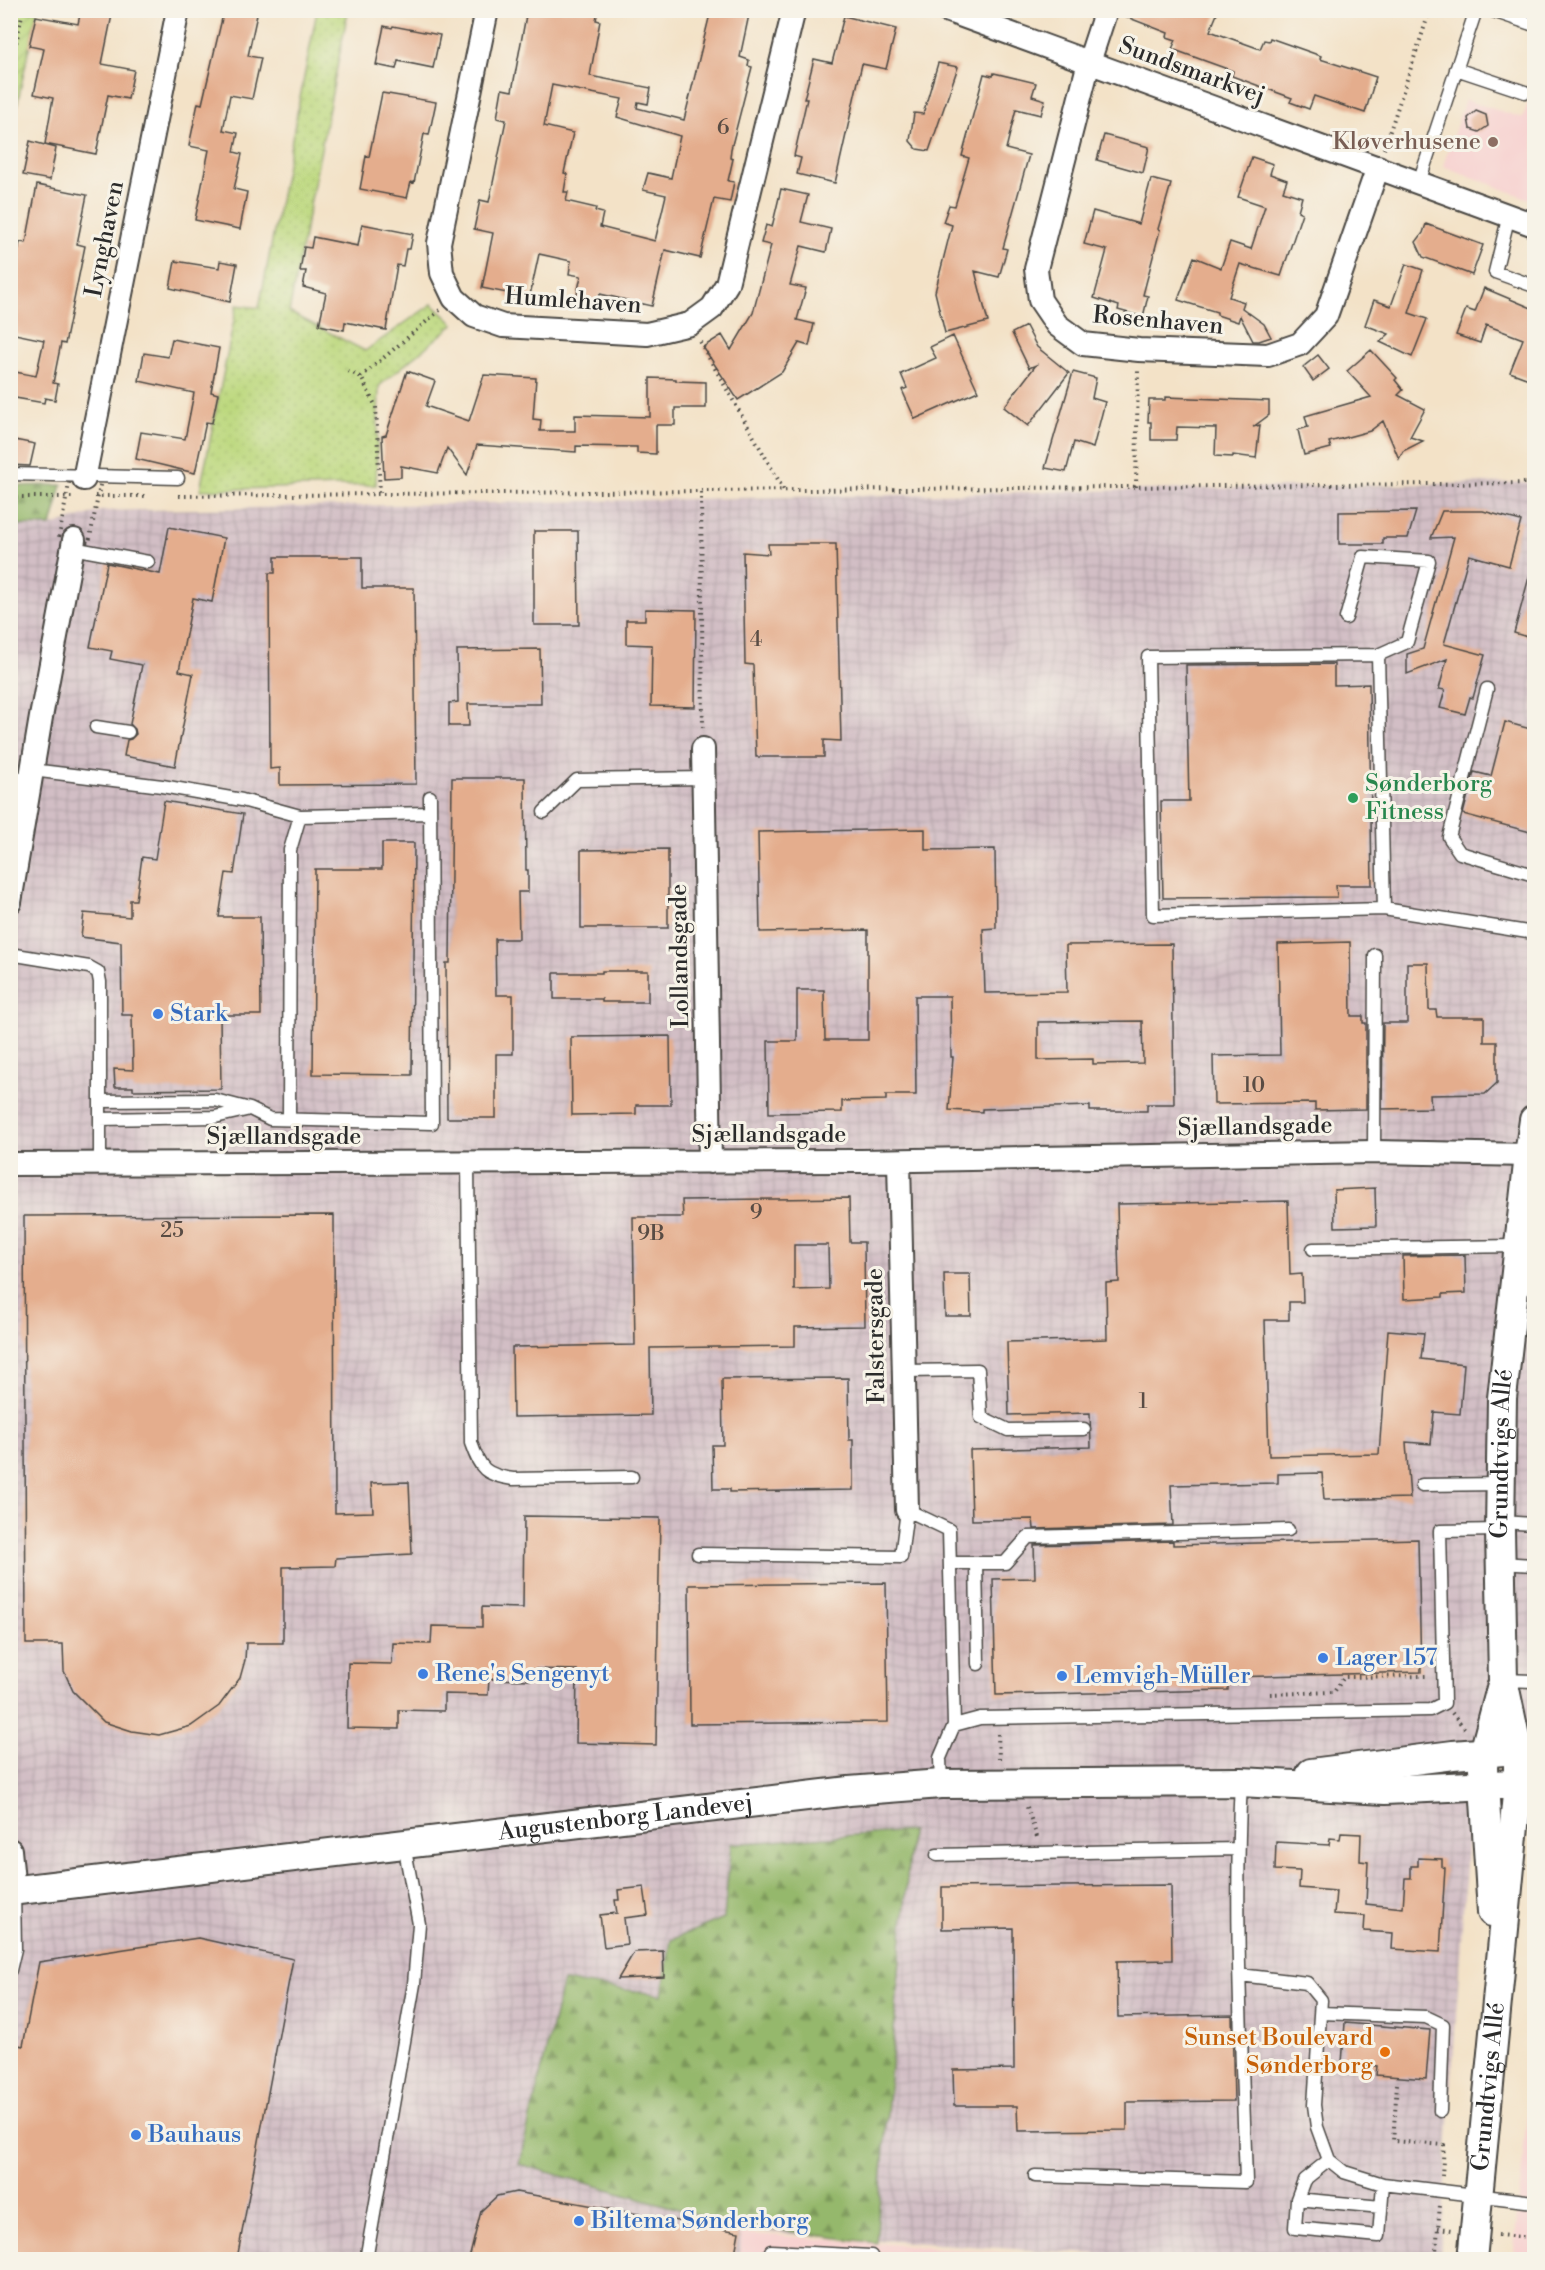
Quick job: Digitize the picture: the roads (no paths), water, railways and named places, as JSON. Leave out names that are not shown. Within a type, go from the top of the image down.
[{"type":"street","name":"Lynghaven","points":[[86,489],[178,10]]},
{"type":"street","name":"Humlehaven","points":[[488,10],[439,243],[442,273],[454,298],[474,316],[503,326],[647,334],[690,324],[712,308],[727,284],[794,10]]},
{"type":"street","name":"Sundsmarkvej","points":[[946,10],[1534,225]]},
{"type":"street","name":"Rosenhaven","points":[[1106,10],[1089,62],[1036,268],[1040,300],[1057,325],[1083,344],[1139,350],[1268,356],[1300,344],[1326,316],[1378,167]]},
{"type":"street","points":[[10,902],[24,776],[73,544]]},
{"type":"street","name":"Lollandsgade","points":[[703,749],[710,1162]]},
{"type":"street","name":"Grundtvigs Allé","points":[[1499,1978],[1489,1881],[1484,1768],[1503,1680],[1502,1398],[1524,1244],[1534,1120]]},
{"type":"street","name":"Sjællandsgade","points":[[10,1164],[899,1161],[1374,1152],[1532,1155]]},
{"type":"street","name":"Falstersgade","points":[[899,1161],[907,1510]]},
{"type":"street","name":"Grundtvigs Allé","points":[[1472,2259],[1480,2196],[1499,1978],[1526,1766],[1503,1680]]},
{"type":"street","name":"Augustenborg Landevej","points":[[12,1891],[849,1791],[941,1784],[1241,1782],[1526,1766]]},
{"type":"street","name":"Augustenborg Landevej","points":[[1241,1782],[1385,1790],[1484,1768]]},
{"type":"street","points":[[10,1850],[12,1891]]},
{"type":"lane","points":[[1419,182],[1476,10]]},
{"type":"lane","points":[[1490,10],[1534,25]]},
{"type":"lane","points":[[1456,69],[1525,92]]},
{"type":"lane","points":[[1509,215],[1495,272],[1534,286]]},
{"type":"lane","points":[[10,474],[86,489],[178,478]]},
{"type":"lane","points":[[73,544],[148,562]]},
{"type":"lane","points":[[1346,618],[1363,557],[1429,561],[1407,642],[1378,655],[1148,657],[1153,915],[1384,909],[1534,933]]},
{"type":"lane","points":[[1378,655],[1384,909]]},
{"type":"lane","points":[[1487,689],[1449,837],[1460,853],[1534,875]]},
{"type":"lane","points":[[96,727],[128,732]]},
{"type":"lane","points":[[24,776],[174,788],[242,800],[300,816],[429,813]]},
{"type":"lane","points":[[544,812],[577,780],[704,778]]},
{"type":"lane","points":[[100,1101],[215,1100],[250,1109],[270,1119],[432,1123],[430,797]]},
{"type":"lane","points":[[289,1119],[290,850],[300,816]]},
{"type":"lane","points":[[10,954],[88,967],[98,972],[100,982],[100,1164]]},
{"type":"lane","points":[[1374,955],[1374,1152]]},
{"type":"lane","points":[[100,1119],[215,1117],[250,1109]]},
{"type":"lane","points":[[468,1163],[471,1443],[477,1460],[484,1470],[495,1476],[513,1479],[632,1477]]},
{"type":"lane","points":[[1312,1249],[1524,1244]]},
{"type":"lane","points":[[904,1371],[978,1370],[981,1417],[1008,1430],[1084,1430]]},
{"type":"lane","points":[[1422,1485],[1501,1484]]},
{"type":"lane","points":[[698,1554],[901,1557],[907,1510],[949,1530],[954,1725],[939,1758],[941,1784]]},
{"type":"lane","points":[[954,1725],[980,1718],[1430,1710],[1444,1703],[1440,1531],[1534,1524]]},
{"type":"lane","points":[[950,1563],[1005,1563],[1028,1537],[1288,1530]]},
{"type":"lane","points":[[975,1563],[978,1664]]},
{"type":"lane","points":[[1501,1563],[1534,1564]]},
{"type":"lane","points":[[1503,1680],[1534,1681]]},
{"type":"lane","points":[[1035,2176],[1246,2182],[1237,1849],[1241,1782]]},
{"type":"lane","points":[[366,2259],[414,1984],[418,1924],[404,1845]]},
{"type":"lane","points":[[937,1855],[1237,1849]]},
{"type":"lane","points":[[10,1971],[13,1951],[12,1891]]},
{"type":"lane","points":[[1240,1975],[1307,1983],[1321,2000],[1314,2105],[1317,2127],[1329,2160],[1304,2180],[1297,2199],[1295,2228],[1379,2236],[1383,2184]]},
{"type":"lane","points":[[1321,2013],[1426,2017],[1443,2025],[1440,2111]]},
{"type":"lane","name":"Grundtvigs Allé","points":[[1329,2160],[1344,2172],[1383,2184],[1480,2196]]},
{"type":"lane","points":[[1480,2196],[1534,2202]]},
{"type":"lane","points":[[1297,2199],[1381,2207]]},
{"type":"lane","points":[[769,2259],[771,2251],[871,2256],[873,2259]]},
{"type":"place","name":"Kløverhusene","points":[[1493,142]]},
{"type":"place","name":"Sønderborg Fitness","points":[[1353,798]]},
{"type":"place","name":"Stark","points":[[158,1014]]},
{"type":"place","name":"Lager 157","points":[[1323,1658]]},
{"type":"place","name":"Rene's Sengenyt","points":[[423,1674]]},
{"type":"place","name":"Lemvigh-Müller","points":[[1062,1676]]},
{"type":"place","name":"Sunset Boulevard Sønderborg","points":[[1385,2052]]},
{"type":"place","name":"Bauhaus","points":[[136,2135]]},
{"type":"place","name":"Biltema Sønderborg","points":[[579,2221]]}]
